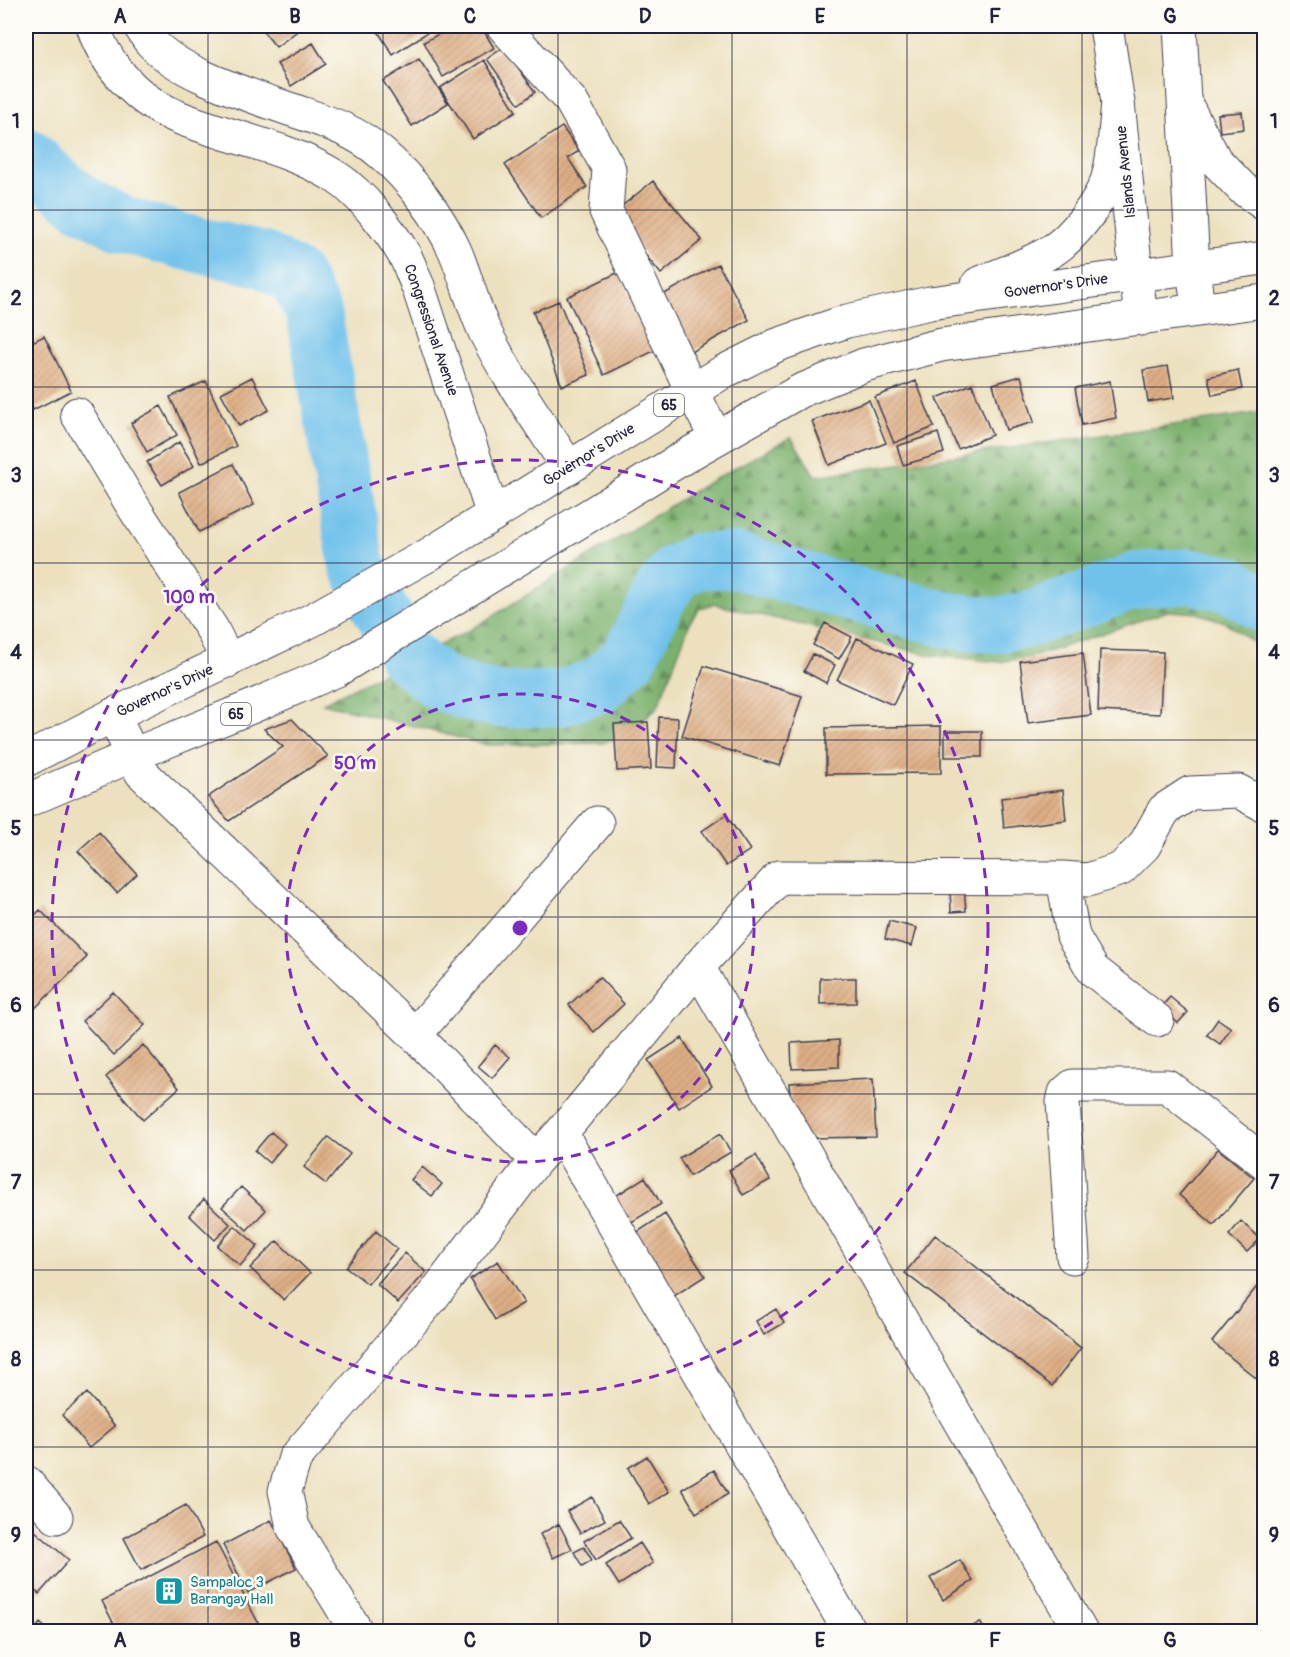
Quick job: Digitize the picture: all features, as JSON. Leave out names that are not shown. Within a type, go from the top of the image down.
[{"type":"main road","name":"Congressional Avenue","points":[[93,26],[108,59],[123,78],[144,98],[168,113],[273,148],[305,161],[337,178],[363,201],[386,227],[405,257],[421,296],[493,515]]},
{"type":"main road","points":[[140,26],[158,49],[189,70],[239,92],[327,122],[365,140],[399,170],[444,229],[465,276],[484,329],[499,359],[569,468]]},
{"type":"main road","points":[[503,26],[571,101],[609,169],[606,211],[692,391],[717,438]]},
{"type":"main road","name":"Islands Avenue","points":[[1106,26],[1118,103],[1141,319]]},
{"type":"main road","points":[[1180,26],[1193,267],[1198,309]]},
{"type":"main road","points":[[930,303],[1015,270],[1052,251],[1076,229],[1094,207],[1107,179],[1118,103]]},
{"type":"main road","points":[[1185,103],[1215,160],[1242,188],[1264,204]]},
{"type":"main road","name":"Governor's Drive","points":[[26,760],[113,715],[310,621],[428,555],[723,372],[777,345],[847,321],[930,303],[1264,258]]},
{"type":"main road","points":[[421,296],[465,276]]},
{"type":"main road","name":"65","points":[[26,801],[337,670],[717,438],[800,391],[864,365],[941,345],[1264,301]]},
{"type":"main road","points":[[77,414],[212,629],[228,661]]},
{"type":"main road","points":[[113,715],[141,772],[415,1035],[536,1160]]},
{"type":"main road","points":[[357,1632],[293,1527],[285,1491],[295,1458],[429,1300],[536,1160],[698,967],[779,877],[1088,880],[1121,869],[1144,846],[1164,810],[1190,793],[1238,791],[1264,805]]},
{"type":"main road","points":[[415,1035],[597,823]]},
{"type":"main road","points":[[1063,878],[1074,936],[1093,970],[1157,1020]]},
{"type":"main road","points":[[698,967],[1081,1632]]},
{"type":"main road","points":[[1073,1257],[1063,1102],[1065,1093],[1073,1086],[1167,1086],[1264,1162]]},
{"type":"main road","points":[[561,1133],[850,1632]]},
{"type":"main road","points":[[26,1482],[56,1517]]},
{"type":"green space","points":[[1264,412],[1264,650],[1225,622],[1197,613],[1168,611],[1036,656],[1000,662],[930,655],[714,604],[700,608],[691,620],[658,706],[634,730],[603,743],[487,745],[323,703],[472,629],[704,485],[791,437],[815,476]]},
{"type":"building","points":[[259,26],[304,26],[276,47]]},
{"type":"building","points":[[384,26],[428,26],[431,30],[393,55],[377,30]]},
{"type":"building","points":[[453,26],[481,26],[494,48],[443,77],[424,42]]},
{"type":"building","points":[[313,43],[326,64],[291,86],[277,64]]},
{"type":"building","points":[[504,47],[535,92],[519,104],[487,59]]},
{"type":"building","points":[[419,59],[448,103],[412,126],[383,81]]},
{"type":"building","points":[[484,60],[516,111],[473,139],[440,88]]},
{"type":"building","points":[[1242,112],[1244,129],[1220,132],[1218,114]]},
{"type":"building","points":[[562,127],[579,151],[568,158],[587,187],[541,218],[505,165]]},
{"type":"building","points":[[653,181],[702,240],[661,274],[612,214]]},
{"type":"building","points":[[718,264],[749,320],[689,353],[659,297]]},
{"type":"building","points":[[619,272],[656,350],[604,375],[567,297]]},
{"type":"building","points":[[559,301],[589,375],[562,386],[533,312]]},
{"type":"building","points":[[44,336],[71,391],[33,410],[26,395],[26,345]]},
{"type":"building","points":[[1168,366],[1174,398],[1148,402],[1143,370]]},
{"type":"building","points":[[1238,370],[1242,389],[1212,395],[1208,377]]},
{"type":"building","points":[[1021,376],[1034,422],[1006,430],[993,384]]},
{"type":"building","points":[[252,377],[269,410],[239,426],[221,393]]},
{"type":"building","points":[[206,381],[236,446],[201,463],[170,397]]},
{"type":"building","points":[[916,381],[934,427],[894,443],[875,397]]},
{"type":"building","points":[[1110,381],[1116,418],[1082,425],[1075,388]]},
{"type":"building","points":[[972,384],[992,435],[958,449],[937,398]]},
{"type":"building","points":[[869,400],[886,443],[829,465],[812,421]]},
{"type":"building","points":[[161,406],[177,435],[147,452],[131,423]]},
{"type":"building","points":[[938,433],[944,453],[903,465],[897,446]]},
{"type":"building","points":[[179,442],[194,466],[162,485],[147,462]]},
{"type":"building","points":[[233,464],[254,505],[199,532],[179,492]]},
{"type":"building","points":[[825,623],[852,637],[839,659],[813,645]]},
{"type":"building","points":[[857,638],[913,664],[893,705],[837,680]]},
{"type":"building","points":[[1100,650],[1163,652],[1160,714],[1098,711]]},
{"type":"building","points":[[1083,653],[1091,715],[1028,723],[1020,661]]},
{"type":"building","points":[[813,654],[835,665],[826,683],[804,671]]},
{"type":"building","points":[[704,666],[802,696],[780,766],[682,736]]},
{"type":"building","points":[[659,717],[678,718],[676,768],[657,767]]},
{"type":"building","points":[[292,719],[328,756],[229,821],[208,797],[283,747],[264,729]]},
{"type":"building","points":[[648,722],[651,769],[617,771],[614,724]]},
{"type":"building","points":[[941,726],[941,773],[826,774],[826,728]]},
{"type":"building","points":[[945,731],[982,731],[982,757],[945,757]]},
{"type":"building","points":[[1063,790],[1066,820],[1004,828],[1001,798]]},
{"type":"building","points":[[726,815],[750,850],[726,866],[702,831]]},
{"type":"building","points":[[99,832],[137,874],[117,893],[78,851]]},
{"type":"building","points":[[964,886],[966,911],[951,912],[950,887]]},
{"type":"building","points":[[40,910],[87,957],[29,1014],[26,1010],[26,924]]},
{"type":"building","points":[[889,921],[917,928],[912,946],[885,939]]},
{"type":"building","points":[[599,977],[624,1004],[594,1032],[569,1005]]},
{"type":"building","points":[[820,978],[856,978],[856,1003],[820,1004]]},
{"type":"building","points":[[113,992],[145,1025],[114,1055],[82,1021]]},
{"type":"building","points":[[1170,997],[1188,1012],[1178,1023],[1160,1008]]},
{"type":"building","points":[[1218,1019],[1231,1028],[1220,1044],[1207,1035]]},
{"type":"building","points":[[682,1038],[712,1086],[679,1108],[648,1060]]},
{"type":"building","points":[[839,1040],[839,1067],[792,1069],[791,1043]]},
{"type":"building","points":[[143,1045],[179,1088],[143,1120],[106,1077]]},
{"type":"building","points":[[495,1045],[510,1057],[492,1078],[478,1066]]},
{"type":"building","points":[[873,1079],[876,1137],[806,1138],[792,1115],[789,1083]]},
{"type":"building","points":[[271,1132],[285,1144],[269,1163],[255,1151]]},
{"type":"building","points":[[720,1134],[731,1152],[690,1176],[679,1158]]},
{"type":"building","points":[[328,1137],[350,1154],[326,1184],[304,1167]]},
{"type":"building","points":[[1218,1149],[1254,1178],[1214,1225],[1179,1195]]},
{"type":"building","points":[[756,1155],[770,1180],[743,1195],[729,1170]]},
{"type":"building","points":[[422,1167],[442,1184],[432,1196],[411,1180]]},
{"type":"building","points":[[645,1177],[661,1204],[630,1223],[614,1197]]},
{"type":"building","points":[[241,1187],[266,1210],[247,1230],[222,1207]]},
{"type":"building","points":[[204,1199],[230,1224],[215,1240],[189,1215]]},
{"type":"building","points":[[665,1214],[705,1276],[674,1296],[633,1235]]},
{"type":"building","points":[[1241,1221],[1260,1239],[1247,1252],[1229,1235]]},
{"type":"building","points":[[235,1226],[258,1246],[240,1266],[217,1246]]},
{"type":"building","points":[[376,1231],[397,1249],[368,1284],[346,1267]]},
{"type":"building","points":[[935,1235],[1081,1348],[1052,1386],[905,1273]]},
{"type":"building","points":[[277,1241],[310,1273],[284,1300],[250,1268]]},
{"type":"building","points":[[405,1253],[426,1272],[398,1303],[377,1284]]},
{"type":"building","points":[[498,1261],[524,1303],[495,1320],[470,1279]]},
{"type":"building","points":[[1260,1283],[1264,1286],[1264,1379],[1262,1383],[1212,1342]]},
{"type":"building","points":[[776,1309],[784,1323],[764,1335],[756,1321]]},
{"type":"building","points":[[87,1393],[115,1426],[89,1448],[62,1415]]},
{"type":"building","points":[[647,1456],[669,1492],[649,1504],[628,1468]]},
{"type":"building","points":[[714,1470],[728,1494],[696,1513],[682,1489]]},
{"type":"building","points":[[592,1497],[605,1520],[580,1533],[567,1511]]},
{"type":"building","points":[[186,1505],[203,1537],[141,1570],[124,1538]]},
{"type":"building","points":[[271,1520],[296,1568],[248,1593],[223,1545]]},
{"type":"building","points":[[619,1520],[631,1538],[596,1560],[584,1541]]},
{"type":"building","points":[[559,1524],[572,1549],[553,1558],[540,1534]]},
{"type":"building","points":[[35,1531],[69,1560],[39,1594],[26,1583],[26,1542]]},
{"type":"building","name":"Sampaloc 3 Barangay Hall","points":[[216,1542],[263,1632],[118,1632],[102,1601]]},
{"type":"building","points":[[640,1543],[653,1563],[619,1585],[606,1565]]},
{"type":"building","points":[[584,1547],[592,1560],[582,1566],[574,1552]]},
{"type":"building","points":[[960,1560],[973,1581],[943,1600],[930,1578]]},
{"type":"building","points":[[980,1622],[986,1632],[963,1632]]},
{"type":"building","points":[[40,1623],[50,1632],[33,1632]]},
{"type":"waterway","points":[[26,155],[82,203],[122,224],[185,242],[264,260],[295,277],[314,313],[357,566],[406,655],[439,682],[471,694],[502,700],[561,698],[600,685],[629,657],[661,593],[675,573],[697,561],[736,561],[947,620],[995,625],[1028,620],[1138,580],[1189,576],[1230,584],[1264,605]]},
{"type":"place","name":"Sampaloc 3 Barangay Hall","points":[[169,1591]]}]
